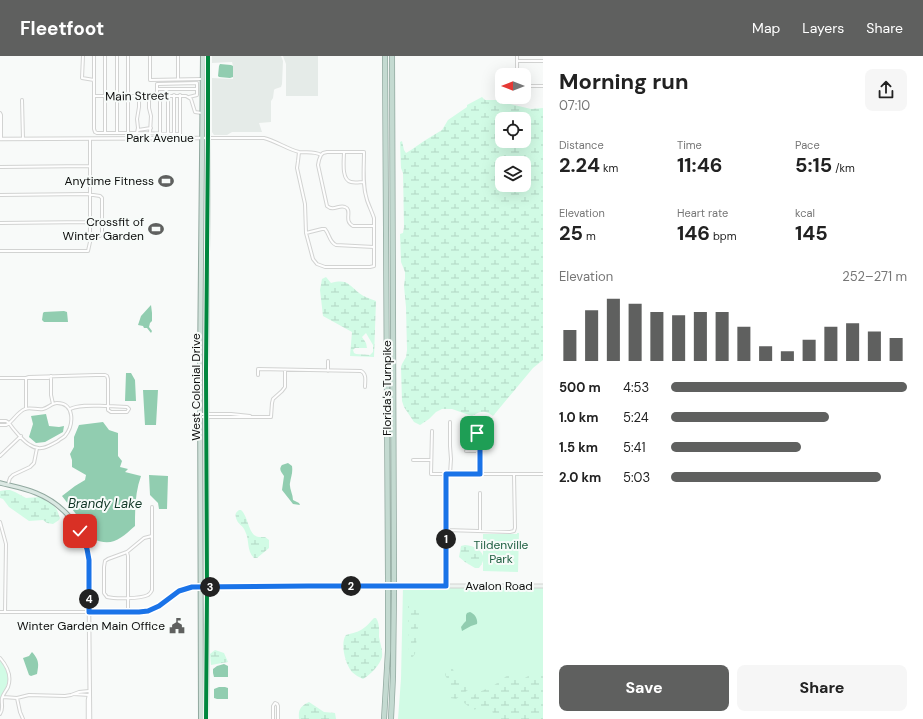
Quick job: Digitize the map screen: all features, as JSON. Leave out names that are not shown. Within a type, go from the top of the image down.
[{"type":"highway","name":"West Colonial Drive","points":[[206,719],[208,56]]},
{"type":"highway","name":"Florida's Turnpike","points":[[384,719],[388,651],[385,56]]},
{"type":"highway","name":"Florida's Turnpike","points":[[390,719],[393,676],[394,592],[392,56]]},
{"type":"highway","name":"West Colonial Drive","points":[[201,719],[200,366],[203,58]]},
{"type":"highway","points":[[203,58],[205,77],[208,81]]},
{"type":"highway","points":[[202,79],[206,82],[206,95],[208,98]]},
{"type":"highway","points":[[202,180],[205,183],[207,192]]},
{"type":"highway","points":[[201,242],[203,253],[207,257]]},
{"type":"highway","points":[[201,256],[204,260],[207,272]]},
{"type":"highway","points":[[201,334],[203,351],[206,354]]},
{"type":"highway","points":[[200,366],[206,371]]},
{"type":"highway","points":[[200,469],[206,479]]},
{"type":"highway","points":[[200,478],[204,482],[206,497]]},
{"type":"main road","points":[[0,483],[37,493],[53,502],[73,521],[84,540],[88,554],[89,612]]},
{"type":"main road","name":"Avalon Road","points":[[89,612],[144,612],[152,610],[163,604],[176,593],[192,587],[543,586]]},
{"type":"street","points":[[83,56],[82,78],[94,80]]},
{"type":"street","points":[[94,56],[94,131],[97,133],[180,134],[180,95]]},
{"type":"street","points":[[105,56],[105,133]]},
{"type":"street","points":[[116,56],[117,133]]},
{"type":"street","points":[[128,56],[128,133]]},
{"type":"street","points":[[150,56],[150,80],[202,79]]},
{"type":"street","points":[[178,56],[178,79]]},
{"type":"street","points":[[517,56],[517,68]]},
{"type":"street","points":[[517,61],[543,61],[542,56]]},
{"type":"street","points":[[157,96],[157,84],[197,83],[197,95],[189,97],[195,112],[202,113]]},
{"type":"street","points":[[531,86],[543,86]]},
{"type":"street","points":[[157,89],[197,89]]},
{"type":"street","points":[[174,95],[174,134]]},
{"type":"street","name":"Main Street","points":[[94,96],[180,95],[189,97]]},
{"type":"street","points":[[137,133],[139,96]]},
{"type":"street","points":[[149,96],[151,118],[150,133]]},
{"type":"street","points":[[160,96],[160,134]]},
{"type":"street","points":[[168,96],[168,134]]},
{"type":"street","points":[[22,100],[23,139]]},
{"type":"street","points":[[0,113],[1,139]]},
{"type":"street","points":[[138,130],[151,128]]},
{"type":"street","name":"Park Avenue","points":[[1,139],[264,138],[271,139],[300,152],[314,152],[321,155],[327,152],[364,152],[364,182]]},
{"type":"street","points":[[0,251],[88,251],[90,237],[90,139]]},
{"type":"street","points":[[300,152],[297,168],[305,204],[306,233],[317,264],[325,267],[370,268],[374,266],[373,212],[367,202],[364,182],[351,182],[345,177],[344,152]]},
{"type":"street","points":[[321,155],[318,165],[327,206],[332,209],[342,206],[348,208],[348,223],[350,225],[374,226]]},
{"type":"street","points":[[0,167],[90,166]]},
{"type":"street","points":[[0,195],[102,196],[102,233],[100,236],[90,237]]},
{"type":"street","points":[[0,223],[90,222]]},
{"type":"street","points":[[306,233],[325,229],[330,241],[333,244],[374,247]]},
{"type":"street","points":[[328,361],[328,370]]},
{"type":"street","points":[[258,375],[258,369],[361,372],[365,374],[365,387]]},
{"type":"street","points":[[200,415],[271,417],[272,403],[285,387],[285,370]]},
{"type":"street","points":[[0,378],[48,378],[51,376],[105,375],[108,379],[108,406],[109,411],[127,412],[129,409],[121,406],[108,406],[80,406],[70,409]]},
{"type":"street","points":[[51,376],[51,395],[53,404]]},
{"type":"street","points":[[26,378],[26,409]]},
{"type":"street","points":[[0,421],[6,421],[9,423],[30,445],[38,448],[47,447],[64,437],[72,420],[72,415],[70,409],[57,403],[42,409],[26,409],[21,412],[9,423],[6,425],[0,425]]},
{"type":"street","points":[[121,406],[121,412]]},
{"type":"street","points":[[446,586],[448,474],[451,459],[450,422]]},
{"type":"street","points":[[432,431],[431,474],[543,474]]},
{"type":"street","points":[[472,431],[480,434],[480,474]]},
{"type":"street","points":[[0,456],[21,436]]},
{"type":"street","points":[[8,485],[10,478],[13,475],[30,467],[34,463],[38,448]]},
{"type":"street","points":[[466,451],[480,451]]},
{"type":"street","points":[[413,460],[431,460]]},
{"type":"street","points":[[446,530],[480,532],[514,531],[514,474]]},
{"type":"street","points":[[480,493],[480,532]]},
{"type":"street","points":[[152,507],[152,536],[152,590],[148,595],[141,597],[110,598],[105,595],[105,561],[127,552],[144,538],[152,536]]},
{"type":"street","points":[[0,522],[6,544],[5,612]]},
{"type":"street","points":[[127,552],[129,598],[128,612]]},
{"type":"street","points":[[0,612],[89,612],[89,719]]},
{"type":"street","points":[[0,658],[7,668],[10,679],[8,688],[3,697],[2,710],[0,714]]},
{"type":"street","points":[[3,697],[17,698],[29,695],[65,696],[89,693]]},
{"type":"street","points":[[17,698],[23,719]]},
{"type":"street","points":[[273,719],[273,706],[275,703],[278,706],[278,719]]},
{"type":"street","points":[[201,714],[206,714]]},
{"type":"street","points":[[273,715],[278,715]]},
{"type":"shaded area","points":[[212,56],[281,56],[283,61],[282,84],[281,87],[274,90],[271,101],[271,122],[259,123],[262,132],[232,132],[227,135],[214,135],[212,132],[212,78],[233,79],[233,66],[232,62],[212,63]]},
{"type":"shaded area","points":[[283,56],[318,56],[318,96],[286,96],[286,64]]},
{"type":"green space","points":[[482,97],[485,100],[495,100],[495,104],[510,104],[531,109],[543,108],[543,360],[533,368],[493,416],[485,412],[480,412],[472,416],[452,409],[442,409],[420,425],[414,422],[404,407],[402,401],[401,367],[406,357],[407,350],[404,286],[405,272],[401,262],[400,234],[403,233],[404,227],[403,173],[401,168],[400,142],[402,141],[406,153],[442,130],[448,120],[467,107],[467,105]]},
{"type":"green space","points":[[326,277],[331,283],[347,283],[361,294],[376,301],[374,357],[350,356],[352,332],[323,316],[320,290],[322,279]],"holes":[[[366,333],[373,345],[373,352],[370,355],[354,353],[353,350],[355,348],[367,348],[362,337]]]},
{"type":"green space","points":[[6,490],[15,492],[26,498],[40,497],[54,506],[60,518],[59,520],[53,524],[47,523],[43,520],[29,521],[9,507],[3,499],[0,498],[0,491]]},
{"type":"green space","points":[[239,510],[244,513],[255,536],[265,537],[269,540],[269,548],[257,558],[254,558],[250,552],[244,529],[236,518],[236,513]]},
{"type":"green space","name":"Tildenville Park","points":[[519,533],[518,572],[483,571],[483,534]]},
{"type":"green space","points":[[465,545],[478,549],[483,555],[482,563],[479,568],[475,568],[459,557],[461,546]]},
{"type":"green space","points":[[403,586],[543,586],[543,719],[398,719],[401,679]]},
{"type":"green space","points":[[408,601],[416,606],[422,614],[419,618],[415,654],[412,658],[409,655]]},
{"type":"green space","points":[[374,618],[376,618],[379,625],[382,657],[374,670],[363,679],[354,674],[349,668],[344,654],[343,643],[346,635],[362,630]]},
{"type":"green space","points":[[215,650],[224,653],[228,662],[211,665],[210,654]]},
{"type":"green space","points":[[0,660],[7,671],[8,679],[0,711]]},
{"type":"green space","points":[[449,667],[453,669],[456,680],[469,689],[456,699],[450,698],[448,680],[445,675],[447,668]]},
{"type":"green space","points":[[543,670],[543,719],[494,719],[492,709],[483,707],[473,710],[463,702],[477,693],[493,686],[508,675],[519,681]]},
{"type":"green space","points":[[309,702],[324,712],[335,713],[336,719],[299,719],[301,708]]},
{"type":"water","points":[[220,64],[233,66],[233,77],[218,76]]},
{"type":"water","points":[[151,305],[152,321],[149,327],[152,331],[151,333],[147,328],[138,325],[141,316]]},
{"type":"water","points":[[44,312],[67,312],[68,322],[44,322],[42,320]]},
{"type":"water","points":[[126,373],[131,373],[135,380],[136,401],[125,401]]},
{"type":"water","points":[[143,390],[158,390],[156,425],[145,425]]},
{"type":"water","points":[[46,414],[49,426],[64,426],[63,432],[45,442],[36,443],[29,437],[33,424],[31,416]]},
{"type":"water","name":"Brandy Lake","points":[[103,422],[109,430],[118,433],[118,456],[122,461],[120,467],[128,469],[125,472],[141,476],[136,495],[135,526],[125,535],[115,541],[110,542],[98,541],[91,538],[86,527],[62,496],[85,480],[86,475],[72,467],[70,454],[74,447],[74,437],[79,425]]},
{"type":"water","points":[[288,463],[292,466],[290,485],[293,500],[300,505],[293,504],[282,490],[284,476],[280,468],[282,465]]},
{"type":"water","points":[[149,475],[168,476],[167,509],[159,509],[158,503],[150,495]]},
{"type":"water","points":[[470,612],[476,617],[477,624],[462,631],[461,627],[466,621],[466,615]]},
{"type":"water","points":[[32,652],[38,662],[38,667],[37,674],[31,676],[29,675],[23,658],[29,656]]},
{"type":"water","points":[[224,664],[228,666],[228,677],[214,677],[213,669]]},
{"type":"water","points":[[219,687],[228,688],[228,699],[214,698],[214,689]]},
{"type":"cycle path","points":[[206,719],[208,56]]},
{"type":"place","name":"Anytime Fitness","points":[[166,181]]},
{"type":"place","name":"Crossfit of Winter Garden","points":[[156,229]]},
{"type":"place","name":"Winter Garden Main Office","points":[[177,626]]},
{"type":"route","points":[[80,531],[87,549],[89,560],[89,612],[144,612],[163,604],[179,591],[192,587],[446,586],[446,474],[480,474],[480,434],[477,433]]}]
